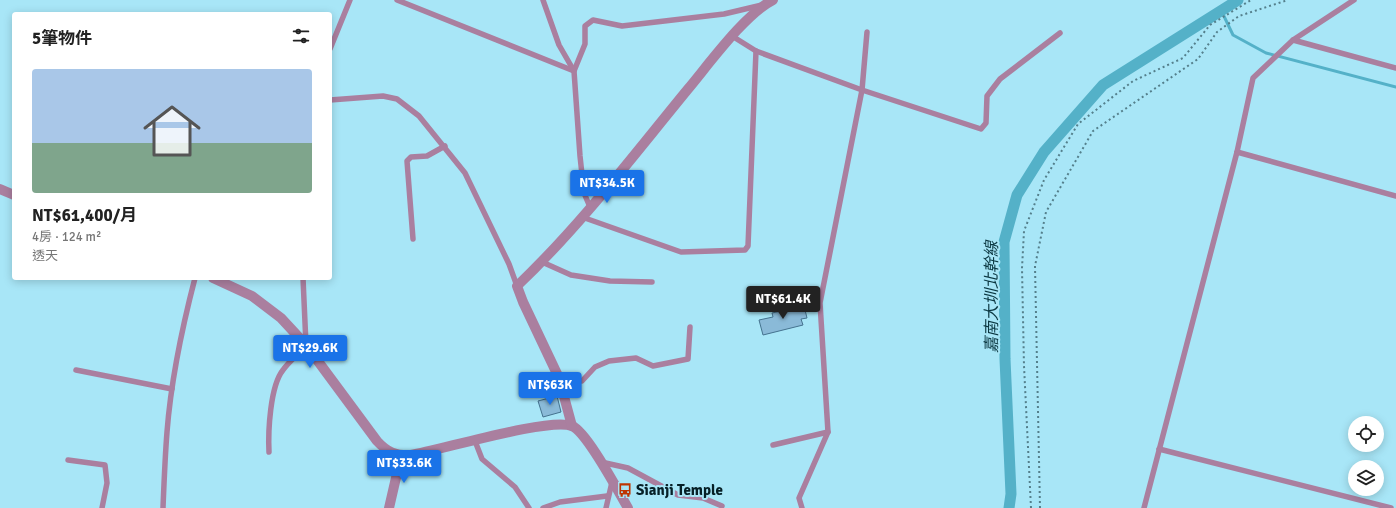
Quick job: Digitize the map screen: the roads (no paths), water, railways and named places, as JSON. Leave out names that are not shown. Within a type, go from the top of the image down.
[{"type":"street","points":[[572,426],[559,378],[517,286],[542,262],[582,217],[732,36],[768,2]]},
{"type":"street","points":[[0,189],[12,194]]},
{"type":"street","points":[[217,280],[252,296],[281,318],[306,345],[376,441],[391,453],[400,456],[423,453],[539,426],[562,424],[572,426],[586,439],[628,508]]},
{"type":"street","points":[[389,508],[400,456]]},
{"type":"lane","points":[[332,44],[350,0]]},
{"type":"lane","points":[[397,0],[574,71]]},
{"type":"lane","points":[[543,0],[559,45],[574,71],[584,193],[590,207]]},
{"type":"lane","points":[[1144,508],[1237,152],[1253,78],[1293,40],[1354,0]]},
{"type":"lane","points":[[574,71],[585,44],[585,26],[593,20],[622,26],[724,14],[768,2]]},
{"type":"lane","points":[[802,508],[799,498],[828,432],[820,303],[862,90],[867,32]]},
{"type":"lane","points":[[732,36],[756,51],[862,90],[981,129],[986,124],[987,96],[1000,79],[1060,33]]},
{"type":"lane","points":[[1293,40],[1396,68]]},
{"type":"lane","points":[[582,217],[681,252],[745,250],[748,246],[756,51]]},
{"type":"lane","points":[[332,100],[383,96],[397,99],[419,116],[466,174],[509,264],[517,286]]},
{"type":"lane","points":[[413,239],[407,161],[411,157],[427,156],[444,146]]},
{"type":"lane","points":[[1237,152],[1396,196]]},
{"type":"lane","points":[[542,262],[571,275],[610,281],[652,282]]},
{"type":"lane","points":[[163,508],[167,431],[172,388],[186,311],[194,280]]},
{"type":"lane","points":[[269,452],[268,432],[274,392],[282,371],[306,345],[303,280]]},
{"type":"lane","points":[[559,378],[582,381],[596,367],[623,358],[636,358],[653,366],[688,359],[690,327]]},
{"type":"lane","points":[[76,370],[172,388]]},
{"type":"lane","points":[[773,445],[828,432]]},
{"type":"lane","points":[[475,441],[482,459],[515,487],[529,508]]},
{"type":"lane","points":[[1159,449],[1391,508]]},
{"type":"lane","points":[[68,460],[105,465],[107,483],[102,508]]},
{"type":"lane","points":[[601,462],[628,468],[678,495],[703,498],[722,506]]},
{"type":"lane","points":[[606,508],[607,496],[612,482]]},
{"type":"lane","points":[[543,508],[560,502],[607,496]]},
{"type":"waterway","name":"嘉南大圳北幹線","points":[[1009,508],[1011,494],[1005,359],[1004,242],[1017,195],[1044,152],[1103,85],[1238,0]]},
{"type":"waterway","points":[[1221,10],[1233,35],[1266,53],[1396,87]]},
{"type":"place","name":"Sianji Temple","points":[[625,490]]}]
